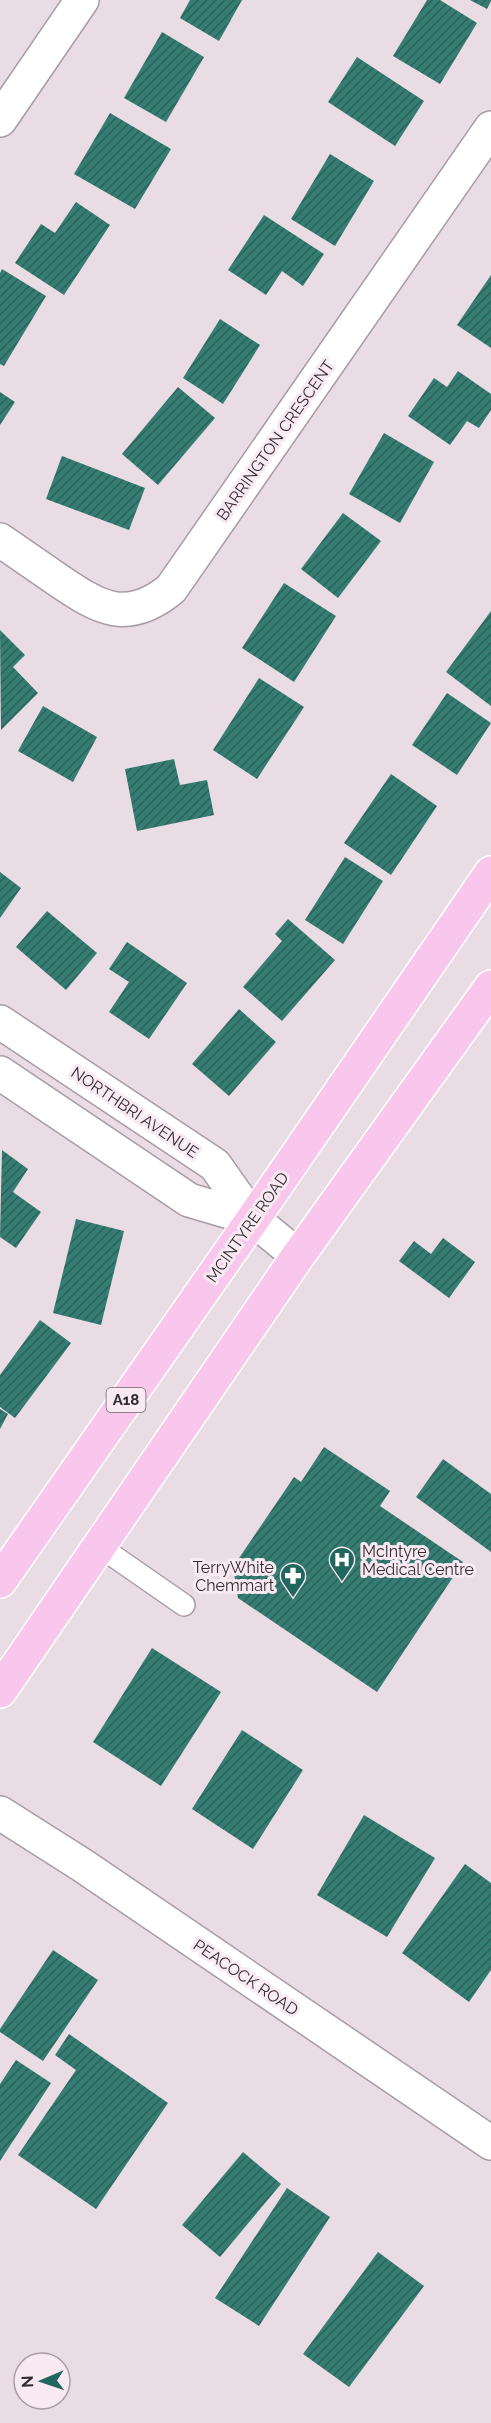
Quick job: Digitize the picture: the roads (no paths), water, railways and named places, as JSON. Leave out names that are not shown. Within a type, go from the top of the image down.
[{"type":"main road","name":"MCINTYRE ROAD","points":[[0,1581],[491,873]]},
{"type":"main road","points":[[0,1691],[298,1256],[491,987]]},
{"type":"street","points":[[0,120],[82,0]]},
{"type":"street","name":"BARRINGTON CRESCENT","points":[[0,540],[87,600],[104,608],[125,611],[155,603],[171,589],[491,129]]},
{"type":"street","name":"NORTHBRI AVENUE","points":[[0,1022],[215,1165],[253,1219],[298,1256]]},
{"type":"street","name":"NORTHBRI AVENUE","points":[[0,1073],[189,1200],[253,1219]]},
{"type":"street","name":"PEACOCK ROAD","points":[[0,1813],[82,1865],[491,2143]]},
{"type":"lane","points":[[99,1546],[184,1605]]},
{"type":"place","name":"McIntyre Medical Centre","points":[[342,1583]]},
{"type":"place","name":"TerryWhite Chemmart","points":[[293,1599]]}]
